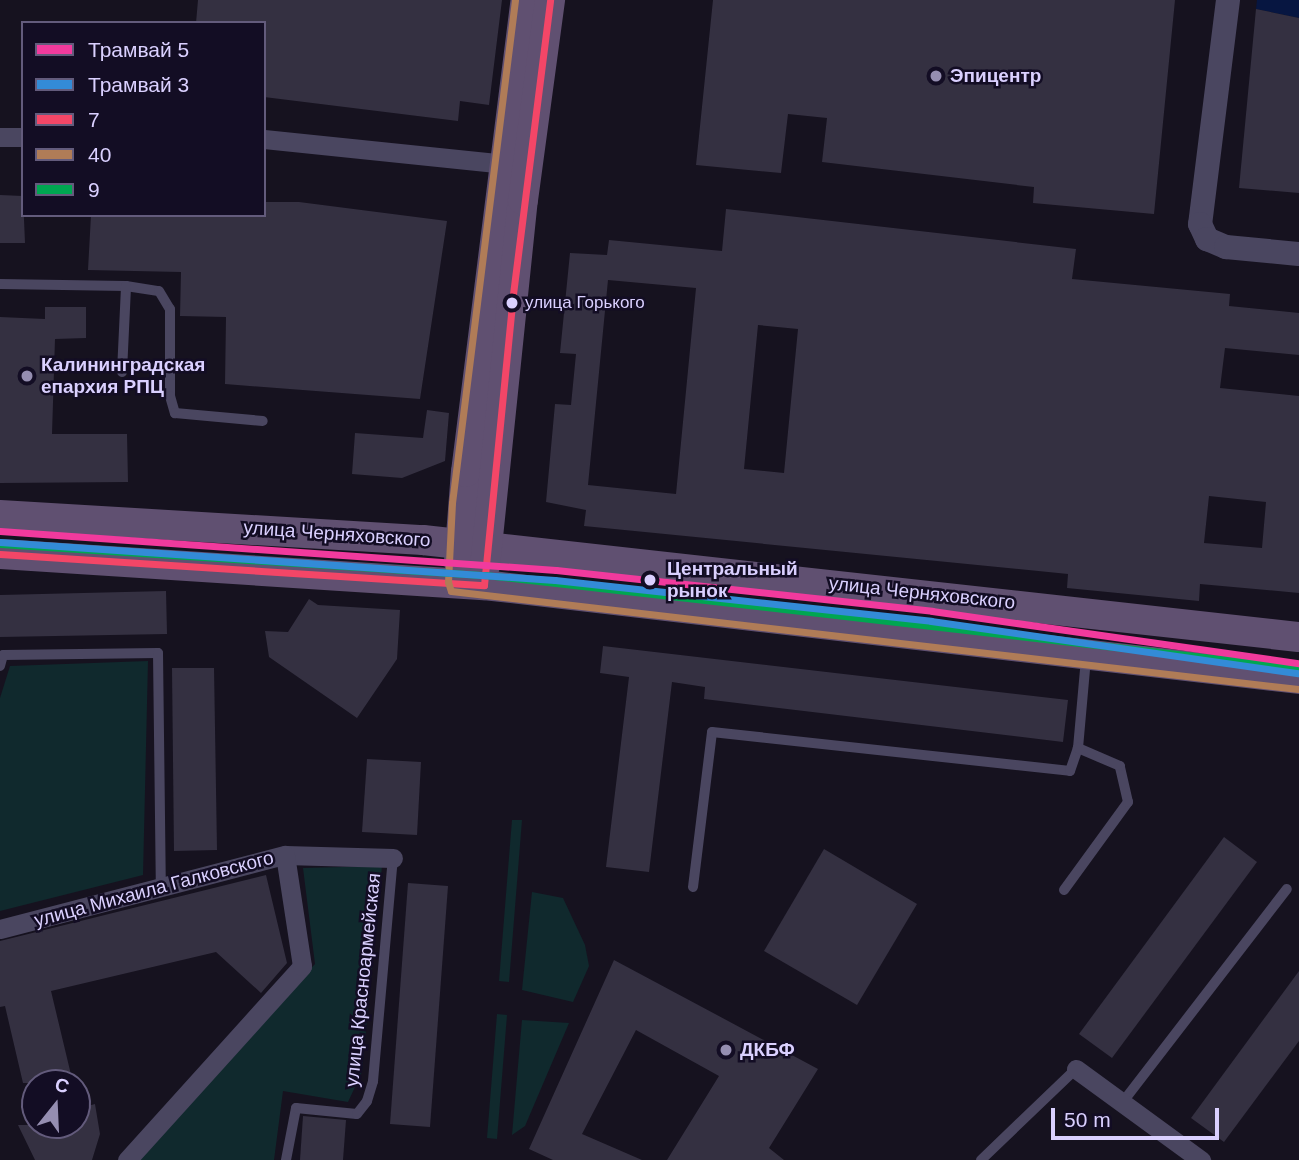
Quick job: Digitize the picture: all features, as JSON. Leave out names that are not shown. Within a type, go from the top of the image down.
[{"type":"main road","points":[[471,584],[473,546],[517,165],[526,0]]},
{"type":"main road","points":[[517,165],[550,0]]},
{"type":"main road","name":"улица Черняховского","points":[[0,515],[280,528],[473,546],[1299,637]]},
{"type":"main road","points":[[0,554],[471,584],[1299,680]]},
{"type":"street","points":[[1228,0],[1200,224],[1207,239],[1226,247],[1299,254]]},
{"type":"street","points":[[0,137],[21,137]]},
{"type":"street","points":[[266,139],[517,165]]},
{"type":"street","points":[[127,1160],[302,966],[285,855]]},
{"type":"street","name":"улица Михаила Галковского","points":[[0,929],[285,855],[393,858]]},
{"type":"street","points":[[1076,1069],[1201,1160]]},
{"type":"lane","points":[[0,284],[149,287],[166,299],[170,397],[175,413],[263,421]]},
{"type":"lane","points":[[122,372],[126,286]]},
{"type":"lane","points":[[0,666],[3,655],[158,653],[160,887]]},
{"type":"lane","points":[[693,887],[712,732],[1070,771],[1078,748],[1086,654]]},
{"type":"lane","points":[[1064,890],[1128,802],[1120,766],[1078,748]]},
{"type":"lane","name":"улица Красноармейская","points":[[286,1160],[296,1108],[357,1114],[367,1101],[373,1081],[393,858]]},
{"type":"lane","points":[[1122,1103],[1287,889]]},
{"type":"lane","points":[[981,1160],[1076,1069]]},
{"type":"green space","points":[[148,661],[143,875],[0,911],[0,698],[10,666]]},
{"type":"green space","points":[[512,820],[522,820],[509,982],[499,981]]},
{"type":"green space","points":[[382,866],[362,1072],[348,1102],[283,1091],[274,1160],[132,1160],[315,964],[303,868]]},
{"type":"green space","points":[[532,892],[563,898],[585,945],[589,966],[573,1002],[522,990]]},
{"type":"green space","points":[[497,1014],[507,1015],[497,1139],[487,1138]]},
{"type":"green space","points":[[522,1020],[569,1023],[525,1126],[512,1135]]},
{"type":"water","points":[[1257,0],[1299,0],[1299,18],[1256,9]]},
{"type":"building","points":[[198,0],[502,0],[489,105],[460,101],[458,121],[266,97],[266,21],[196,21]]},
{"type":"building","name":"Эпицентр","points":[[713,0],[1175,0],[1154,214],[1033,203],[1034,187],[822,162],[827,118],[788,114],[781,173],[696,165]]},
{"type":"building","points":[[1256,9],[1299,18],[1299,193],[1239,188]]},
{"type":"building","points":[[0,195],[21,196],[25,243],[0,243]]},
{"type":"building","points":[[266,202],[299,202],[447,221],[420,399],[225,384],[226,317],[180,316],[181,272],[88,270],[91,217],[266,217]]},
{"type":"building","name":"Центральный рынок","points":[[726,209],[1076,249],[1072,279],[1230,294],[1229,306],[1299,313],[1299,355],[1225,348],[1220,388],[1299,396],[1299,593],[1200,584],[1199,601],[1067,588],[1068,574],[584,526],[586,510],[546,502],[555,404],[571,405],[576,354],[560,353],[570,253],[607,255],[609,240],[722,251]],"holes":[[[608,280],[696,288],[676,494],[588,485]],[[758,325],[798,329],[784,473],[744,469]],[[1209,496],[1266,502],[1262,548],[1204,543]]]},
{"type":"building","points":[[45,307],[86,307],[86,338],[55,339],[52,434],[127,434],[128,482],[0,483],[0,317],[45,319]]},
{"type":"building","points":[[427,410],[449,413],[445,461],[402,478],[352,474],[355,433],[423,438]]},
{"type":"building","points":[[166,591],[167,634],[0,637],[0,595]]},
{"type":"building","points":[[309,599],[318,605],[400,610],[397,659],[357,718],[269,657],[265,631],[288,632]]},
{"type":"building","points":[[603,646],[1068,700],[1063,742],[704,699],[705,687],[672,682],[649,872],[606,867],[629,677],[600,673]]},
{"type":"building","points":[[172,668],[214,668],[217,850],[174,851]]},
{"type":"building","points":[[367,759],[421,762],[417,835],[362,832]]},
{"type":"building","points":[[1224,837],[1257,862],[1112,1058],[1079,1034]]},
{"type":"building","points":[[824,849],[917,904],[857,1005],[764,951]]},
{"type":"building","points":[[266,875],[287,963],[261,993],[216,952],[51,991],[70,1069],[21,1069],[21,1074],[5,1006],[0,1007],[0,941]]},
{"type":"building","points":[[408,883],[448,886],[430,1127],[390,1124]]},
{"type":"building","name":"ДКБФ","points":[[614,960],[818,1069],[769,1148],[784,1160],[667,1160],[719,1076],[636,1030],[582,1134],[642,1160],[553,1160],[529,1149]]},
{"type":"building","points":[[1299,971],[1299,1041],[1224,1142],[1191,1118]]},
{"type":"building","points":[[95,1104],[100,1134],[92,1160],[35,1160],[25,1139],[91,1139],[91,1105]]},
{"type":"building","points":[[303,1116],[346,1120],[343,1160],[300,1160]]},
{"type":"tram line","name":"5","points":[[0,531],[556,570],[932,611],[1299,663]]},
{"type":"tram line","name":"3","points":[[0,542],[555,580],[931,621],[1298,673]]},
{"type":"transit line","name":"40","points":[[515,0],[452,503],[448,582],[451,591],[1298,689]]},
{"type":"transit line","name":"7","points":[[484,585],[512,302],[550,0]]},
{"type":"transit line","name":"9","points":[[1,544],[485,575],[1299,668]]},
{"type":"transit line","name":"7","points":[[0,554],[484,585]]},
{"type":"place","name":"Эпицентр","points":[[936,76]]},
{"type":"place","name":"улица Горького","points":[[512,303]]},
{"type":"place","name":"Калининградская епархия РПЦ","points":[[27,376]]},
{"type":"place","name":"Центральный рынок","points":[[650,580]]},
{"type":"place","name":"ДКБФ","points":[[726,1050]]}]
